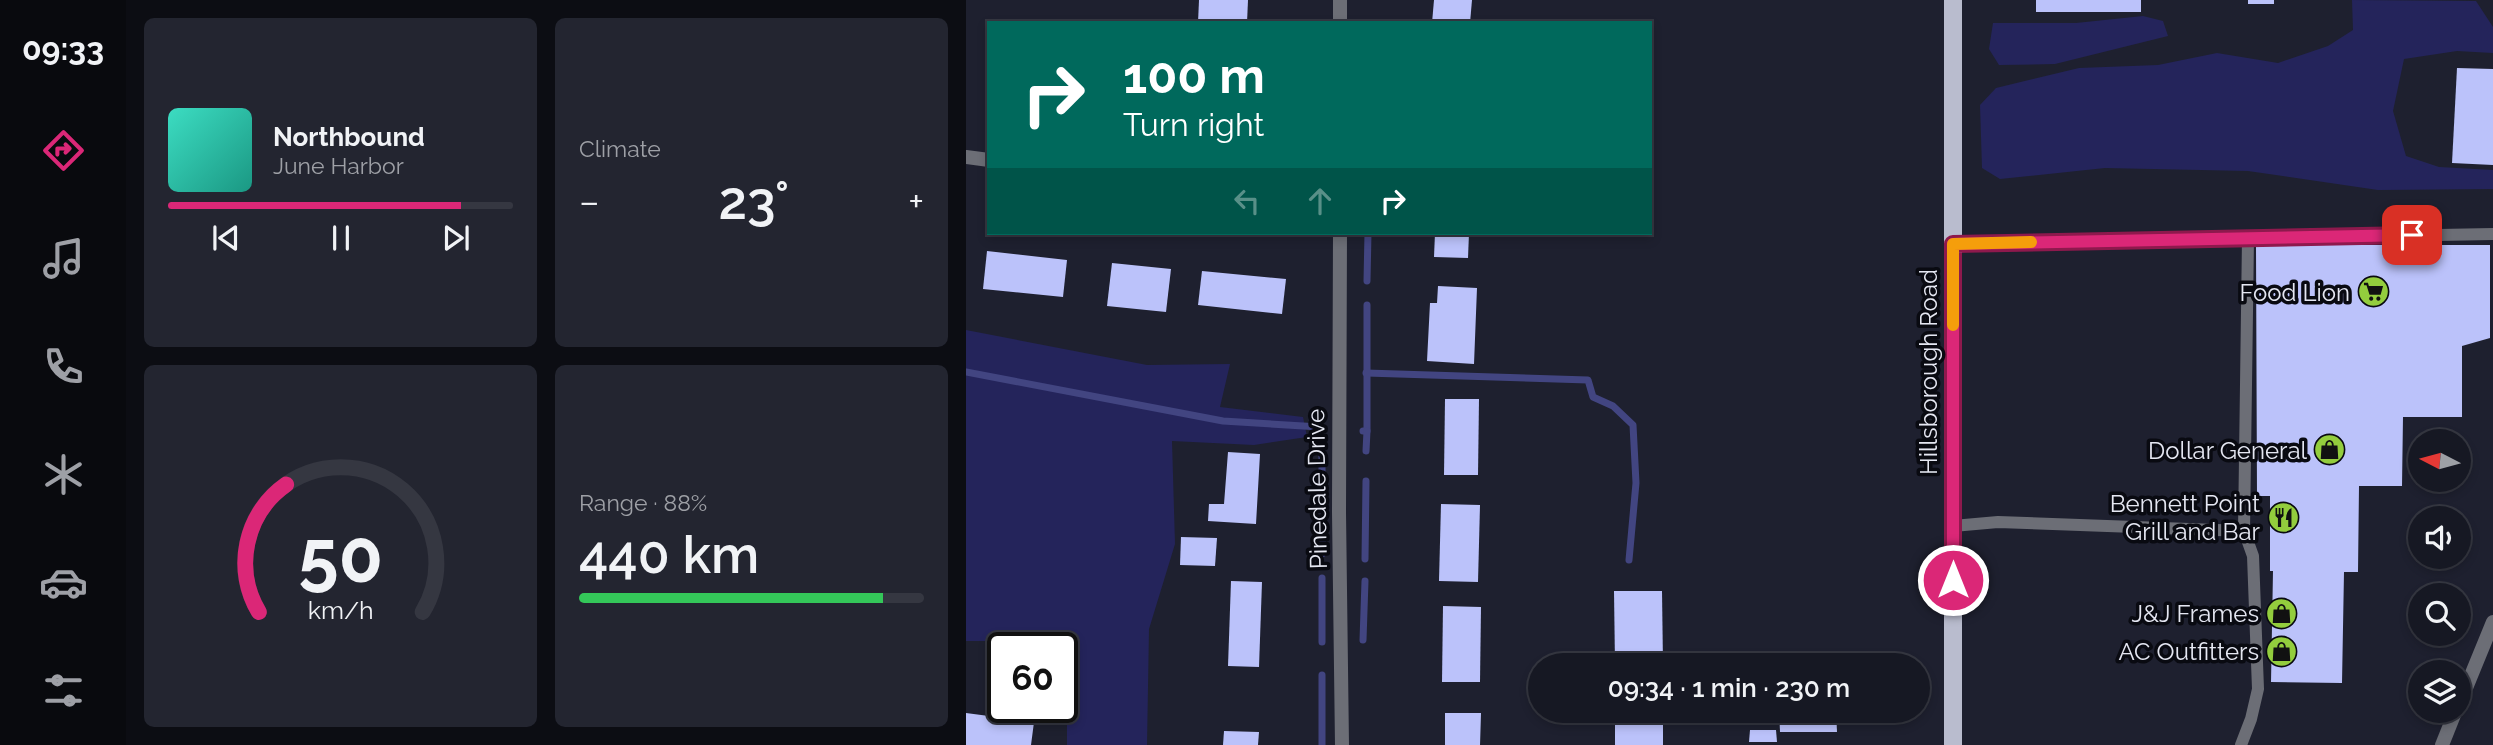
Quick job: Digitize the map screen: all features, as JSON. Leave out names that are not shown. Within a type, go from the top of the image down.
[{"type":"main road","name":"Hillsborough Road","points":[[1953,0],[1953,745]]},
{"type":"street","points":[[1340,0],[1340,21]]},
{"type":"street","points":[[966,158],[987,160]]},
{"type":"street","name":"Pinedale Drive","points":[[1340,235],[1342,745]]},
{"type":"street","points":[[2471,676],[2493,622]]},
{"type":"street","points":[[2442,745],[2451,723]]},
{"type":"lane","points":[[1953,244],[2493,234]]},
{"type":"lane","points":[[2241,745],[2258,689],[2253,556],[2244,531],[2248,239]]},
{"type":"lane","points":[[1953,526],[1998,522],[2244,531]]},
{"type":"shaded area","points":[[2352,0],[2476,1],[2493,27],[2493,53],[2457,51],[2404,59],[2393,111],[2406,156],[2439,167],[2493,170],[2493,189],[2378,190],[2248,171],[2105,168],[2000,179],[1982,168],[1980,105],[1996,88],[2079,68],[2158,65],[2217,53],[2278,63],[2328,46],[2353,30]]},
{"type":"shaded area","points":[[2143,16],[2163,21],[2168,36],[2055,64],[1999,65],[1989,49],[1993,23],[2076,23]]},
{"type":"shaded area","points":[[966,330],[1147,365],[1230,364],[1220,407],[1303,417],[1307,437],[1254,445],[1172,441],[1175,544],[1149,629],[1147,745],[1067,745],[1067,723],[1078,723],[1078,632],[987,632],[987,641],[966,641]]},
{"type":"building","points":[[1199,0],[1248,0],[1247,21],[1198,21]]},
{"type":"building","points":[[1434,0],[1472,0],[1470,21],[1432,21]]},
{"type":"building","points":[[2036,0],[2141,0],[2141,12],[2036,12]]},
{"type":"building","points":[[2248,0],[2274,0],[2274,4],[2248,4]]},
{"type":"building","points":[[2457,68],[2493,69],[2493,165],[2452,163]]},
{"type":"building","points":[[1435,235],[1469,235],[1468,258],[1434,257]]},
{"type":"building","points":[[2256,245],[2490,245],[2490,338],[2462,346],[2462,417],[2403,417],[2402,486],[2359,486],[2358,572],[2344,572],[2342,683],[2271,682],[2273,571],[2270,571],[2270,496],[2257,496]]},
{"type":"building","points":[[987,251],[1067,260],[1063,297],[983,289]]},
{"type":"building","points":[[1112,263],[1171,269],[1166,312],[1107,306]]},
{"type":"building","points":[[1202,271],[1286,279],[1282,314],[1198,305]]},
{"type":"building","points":[[1438,286],[1477,288],[1474,364],[1427,361],[1430,303],[1437,303]]},
{"type":"building","points":[[1445,399],[1479,399],[1478,475],[1444,475]]},
{"type":"building","points":[[1228,452],[1260,454],[1256,524],[1208,521],[1209,504],[1224,504]]},
{"type":"building","points":[[1441,504],[1480,505],[1478,582],[1439,581]]},
{"type":"building","points":[[1181,537],[1217,538],[1215,566],[1180,565]]},
{"type":"building","points":[[1231,581],[1262,582],[1259,667],[1228,666]]},
{"type":"building","points":[[1614,591],[1662,591],[1663,653],[1615,653]]},
{"type":"building","points":[[1443,606],[1481,607],[1480,682],[1442,682]]},
{"type":"building","points":[[966,713],[987,716],[987,723],[1034,723],[1031,745],[966,745]]},
{"type":"building","points":[[1445,713],[1481,713],[1480,745],[1445,745]]},
{"type":"building","points":[[1615,723],[1663,723],[1663,745],[1615,745]]},
{"type":"building","points":[[1780,723],[1837,723],[1837,732],[1780,732]]},
{"type":"building","points":[[1750,730],[1776,730],[1777,742],[1749,742]]},
{"type":"building","points":[[1224,731],[1259,732],[1258,745],[1223,745]]},
{"type":"waterway","points":[[1367,281],[1368,235]]},
{"type":"waterway","points":[[1363,431],[1367,431],[1367,305]]},
{"type":"waterway","points":[[966,372],[1223,421],[1320,427]]},
{"type":"waterway","points":[[1366,373],[1588,380],[1593,397],[1613,406],[1633,425],[1636,483],[1629,560]]},
{"type":"waterway","points":[[1314,427],[1322,436],[1322,492]]},
{"type":"waterway","points":[[1366,451],[1367,431]]},
{"type":"waterway","points":[[1365,559],[1366,481]]},
{"type":"waterway","points":[[1322,554],[1323,524]]},
{"type":"waterway","points":[[1322,578],[1322,642]]},
{"type":"waterway","points":[[1363,640],[1365,581]]},
{"type":"waterway","points":[[1322,675],[1322,745]]},
{"type":"slow traffic","points":[[1953,325],[1953,244],[2031,242]]},
{"type":"place","name":"Food Lion","points":[[2373,292]]},
{"type":"place","name":"Dollar General","points":[[2330,450]]},
{"type":"place","name":"Bennett Point Grill and Bar","points":[[2283,517]]},
{"type":"place","name":"J&J Frames","points":[[2282,613]]},
{"type":"place","name":"AC Outfitters","points":[[2282,651]]},
{"type":"route","points":[[1953,580],[1953,244],[2412,235]]}]
